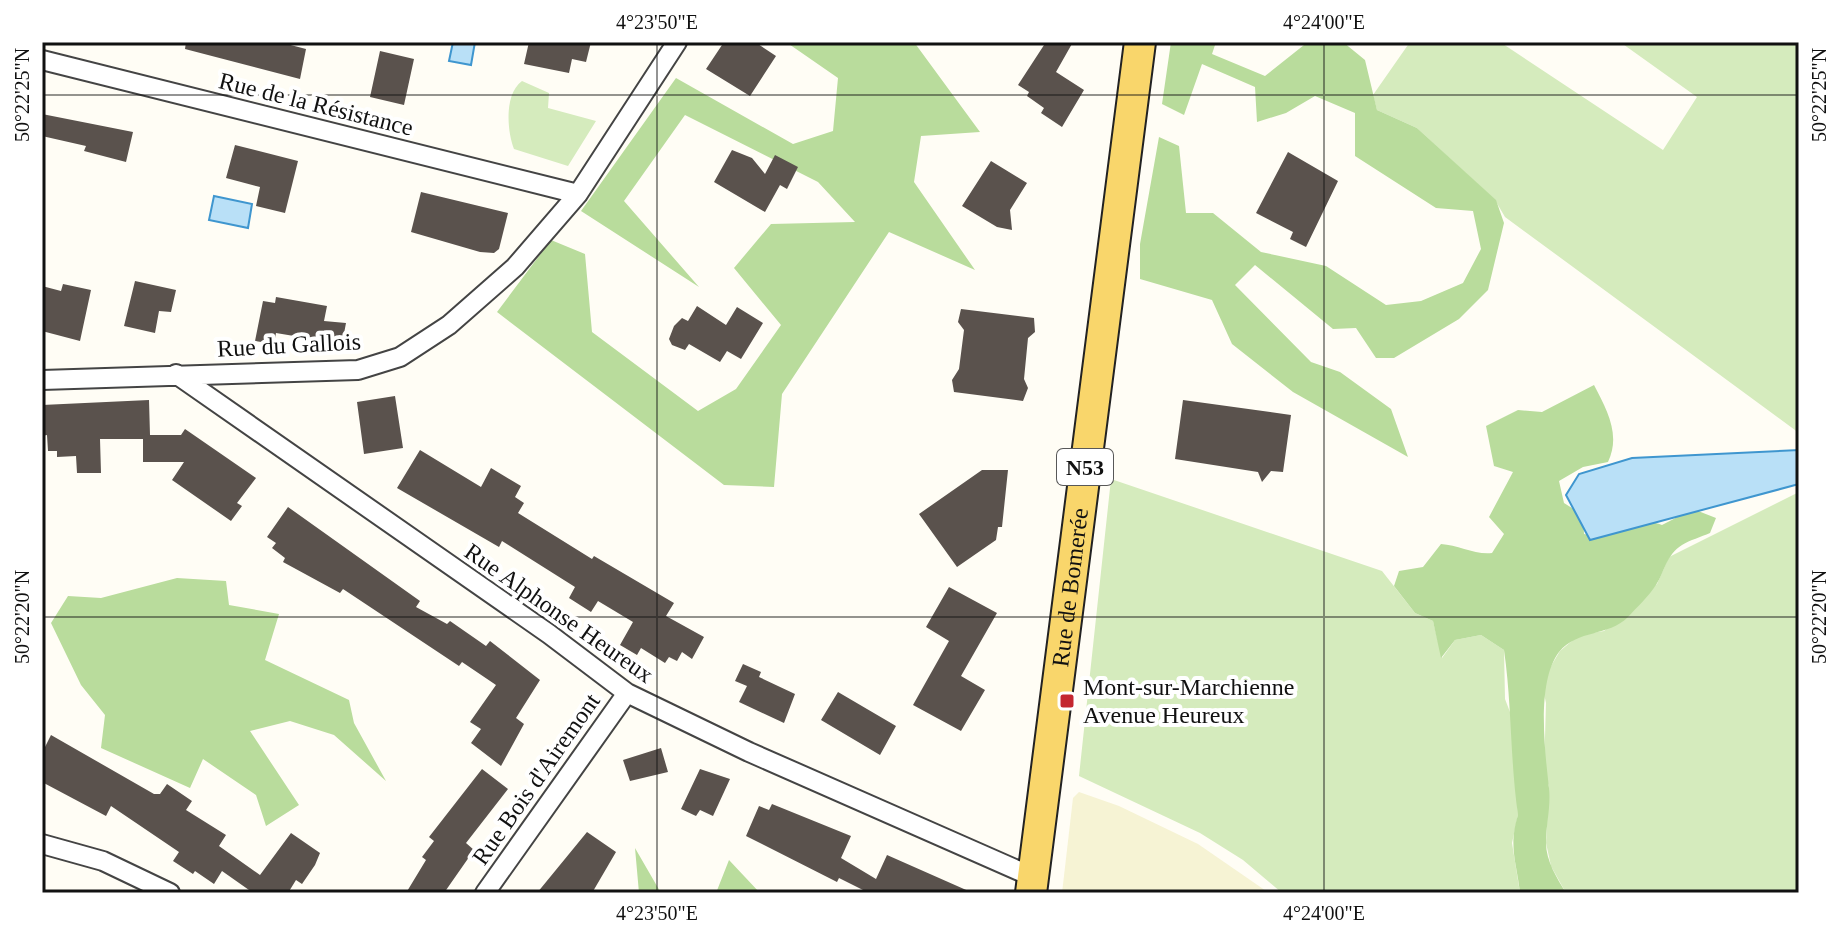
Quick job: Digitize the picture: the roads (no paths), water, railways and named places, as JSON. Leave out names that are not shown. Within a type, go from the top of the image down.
[{"type":"main road","name":"Rue de Bomerée","points":[[1032,885],[1140,42]]},
{"type":"street","name":"Rue du Gallois","points":[[42,380],[358,370],[400,357],[449,325],[515,267],[578,194],[677,42]]},
{"type":"street","name":"Rue de la Résistance","points":[[42,60],[578,194]]},
{"type":"street","name":"Rue Alphonse Heureux","points":[[176,374],[329,485],[549,634],[627,693],[1032,885]]},
{"type":"street","name":"Rue Bois d'Airemont","points":[[485,893],[627,693]]},
{"type":"street","points":[[42,844],[103,861],[170,893]]},
{"type":"water","points":[[453,42],[475,42],[471,65],[449,61]]},
{"type":"water","points":[[214,196],[252,204],[248,228],[209,220]]},
{"type":"water","points":[[1799,450],[1799,484],[1590,540],[1566,495],[1579,474],[1632,458]]},
{"type":"place","name":"Mont-sur-Marchienne Avenue Heureux","points":[[1067,701]]}]
